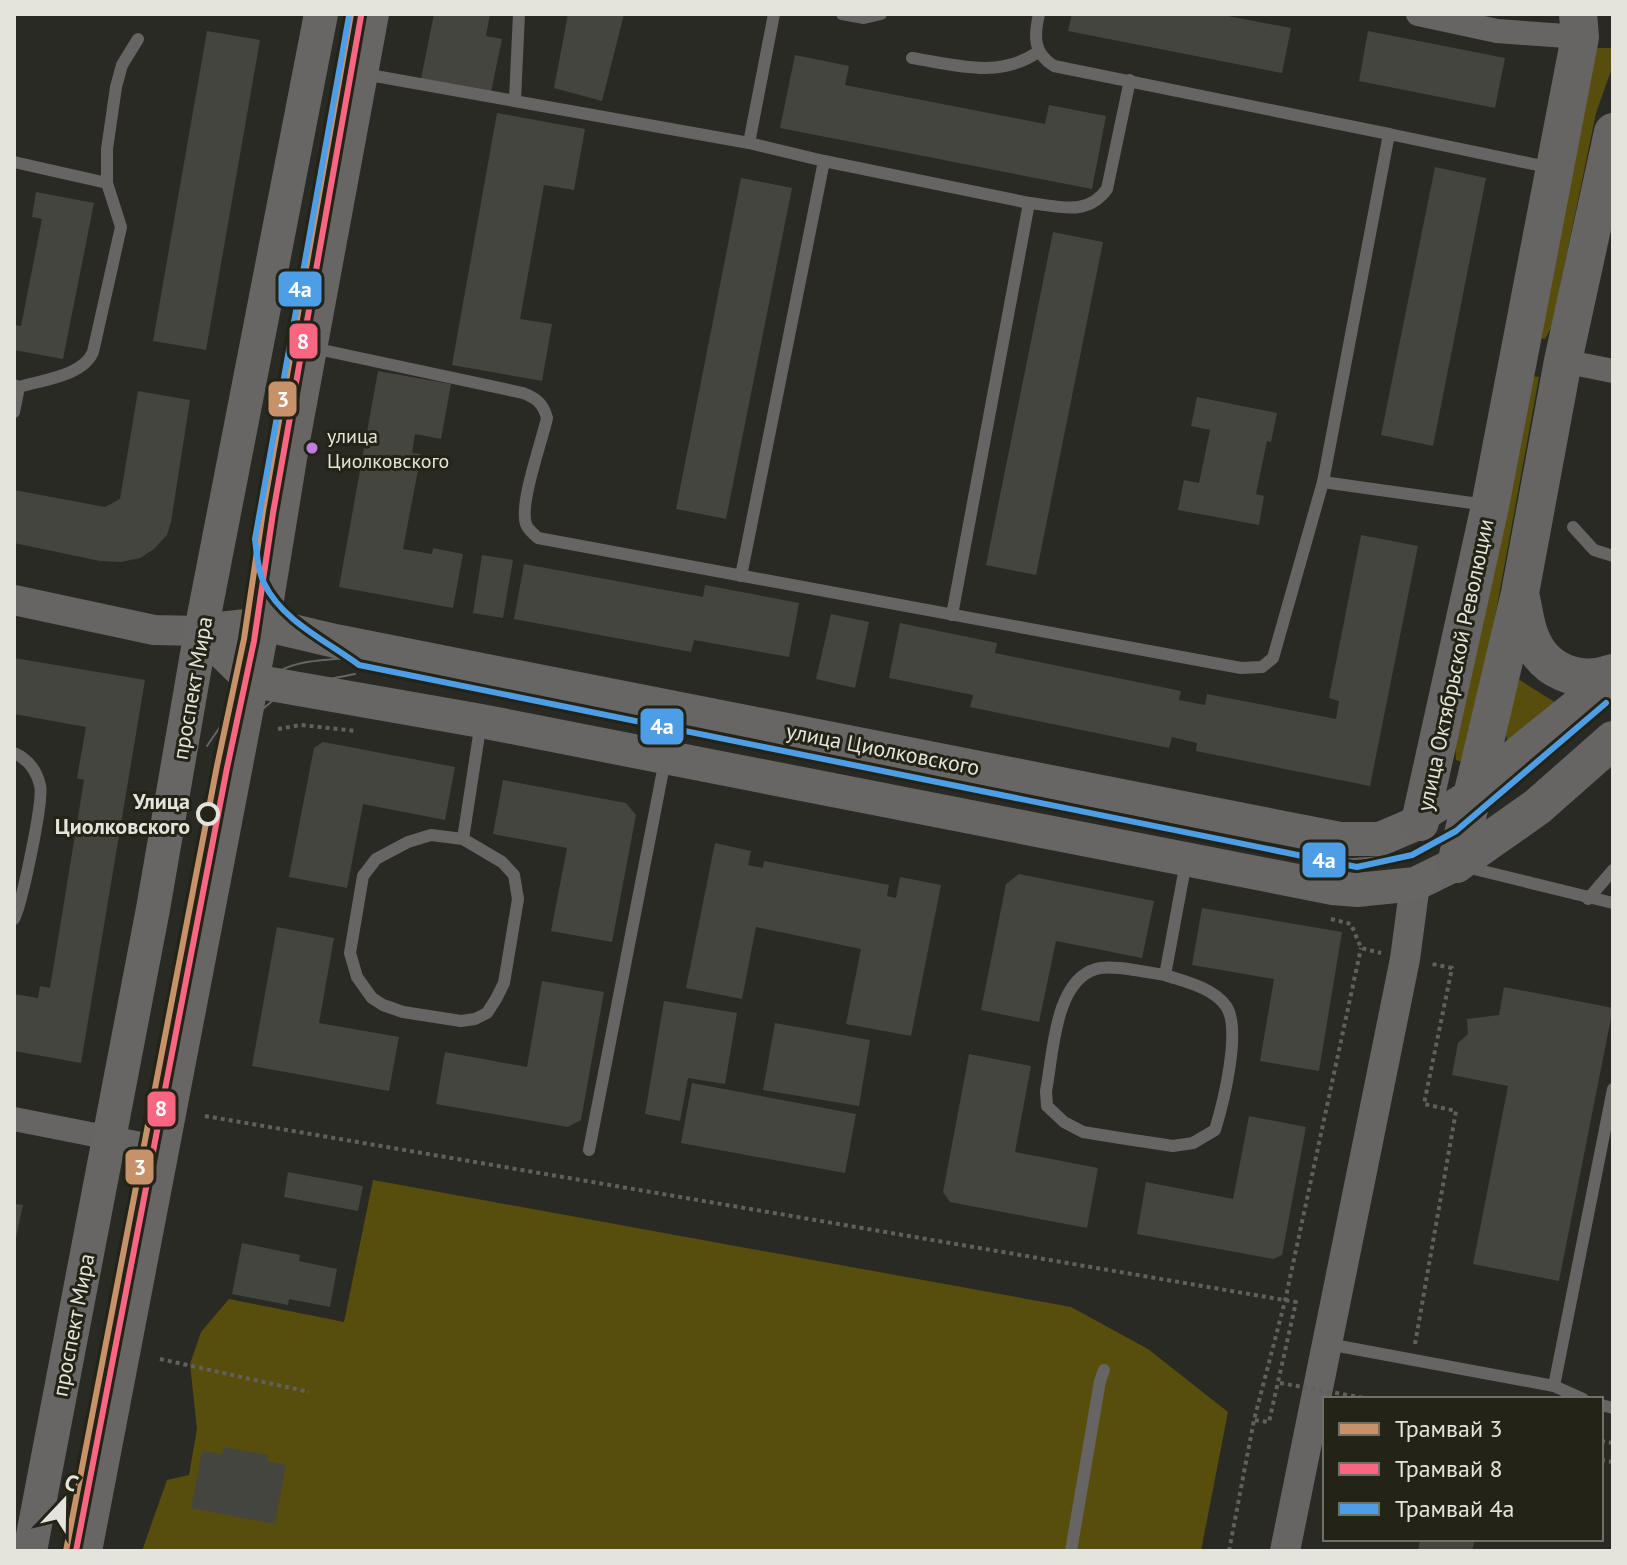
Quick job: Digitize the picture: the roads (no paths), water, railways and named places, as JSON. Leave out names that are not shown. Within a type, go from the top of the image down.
[{"type":"main road","name":"проспект Мира","points":[[30,1551],[153,909],[201,631],[321,14]]},
{"type":"main road","points":[[85,1551],[263,624],[310,347],[372,14]]},
{"type":"main road","name":"улица Октябрьской Революции","points":[[1415,884],[1420,822],[1490,506],[1556,169],[1579,25]]},
{"type":"main road","name":"улица Октябрьской Революции","points":[[1456,864],[1520,593],[1563,361],[1613,132]]},
{"type":"main road","points":[[1519,356],[1563,361]]},
{"type":"main road","points":[[1520,593],[1530,638],[1559,671],[1577,679],[1613,673]]},
{"type":"main road","name":"улица Циолковского","points":[[201,631],[263,624],[1340,839],[1380,839],[1420,822]]},
{"type":"main road","points":[[201,631],[251,680],[481,721],[1333,888],[1357,890],[1415,884],[1456,864],[1537,807],[1613,740]]},
{"type":"main road","name":"улица Циолковского","points":[[1474,788],[1613,679]]},
{"type":"street","points":[[1418,14],[1497,31],[1579,25]]},
{"type":"street","points":[[1563,361],[1613,371]]},
{"type":"street","name":"улица Циолковского","points":[[14,600],[154,630],[201,631]]},
{"type":"street","name":"улица Циолковского","points":[[1420,822],[1474,788]]},
{"type":"street","name":"улица Октябрьской Революции","points":[[1285,1551],[1405,959],[1415,884]]},
{"type":"street","points":[[14,1119],[161,1148]]},
{"type":"lane","points":[[515,99],[519,14]]},
{"type":"lane","points":[[749,143],[774,14]]},
{"type":"lane","points":[[842,14],[864,18],[881,14]]},
{"type":"lane","points":[[1039,14],[1034,37],[1038,52],[1054,66],[1556,169]]},
{"type":"lane","points":[[14,412],[17,386],[69,372],[89,362],[96,341],[121,227],[107,183],[107,149],[122,65],[138,39]]},
{"type":"lane","points":[[912,58],[981,69],[1006,68],[1038,52]]},
{"type":"lane","points":[[360,73],[749,143],[1029,203],[1067,207],[1086,207],[1098,202],[1107,189],[1130,80]]},
{"type":"lane","points":[[310,347],[523,393],[537,399],[545,409],[547,418],[527,494],[524,519],[538,538],[1241,668],[1262,667],[1273,658],[1278,643],[1323,482],[1389,134]]},
{"type":"lane","points":[[741,576],[824,161]]},
{"type":"lane","points":[[14,162],[107,183]]},
{"type":"lane","points":[[952,615],[1029,203]]},
{"type":"lane","points":[[1323,482],[1490,506]]},
{"type":"lane","points":[[1573,527],[1594,550],[1613,556]]},
{"type":"lane","points":[[463,839],[481,721]]},
{"type":"lane","points":[[14,753],[26,758],[36,772],[41,788],[39,810],[14,919]]},
{"type":"lane","points":[[589,1150],[666,757]]},
{"type":"lane","points":[[431,835],[463,839],[502,862],[514,875],[518,899],[504,983],[487,1013],[475,1019],[461,1021],[403,1012],[383,1005],[372,998],[357,977],[350,953],[363,876],[376,859],[408,842],[431,835]]},
{"type":"lane","points":[[1165,975],[1186,858]]},
{"type":"lane","points":[[1456,864],[1613,903]]},
{"type":"lane","points":[[1588,899],[1613,870]]},
{"type":"lane","points":[[1097,968],[1165,975],[1195,985],[1215,996],[1227,1008],[1233,1028],[1215,1130],[1193,1143],[1173,1146],[1083,1132],[1064,1122],[1047,1106],[1046,1091],[1066,995],[1080,977],[1097,968]]},
{"type":"lane","points":[[1554,1386],[1613,1089]]},
{"type":"lane","points":[[1328,1344],[1554,1386],[1579,1397]]},
{"type":"lane","points":[[1071,1551],[1104,1370]]},
{"type":"lane","points":[[14,1548],[30,1551]]},
{"type":"tram line","name":"3","points":[[66,1551],[244,639],[263,511],[351,14]]},
{"type":"tram line","name":"4а","points":[[349,16],[255,539],[260,572],[272,596],[306,629],[359,665],[1357,867],[1412,855],[1456,831],[1606,703]]},
{"type":"tram line","name":"8","points":[[76,1551],[254,641],[273,513],[361,16]]},
{"type":"tram line","points":[[207,746],[236,706],[272,675],[302,663],[357,656],[1173,829],[1337,860],[1384,857],[1424,848],[1456,830],[1613,699]]},
{"type":"tram line","points":[[217,766],[246,723],[289,687],[355,674]]},
{"type":"place","name":"улица Циолковского","points":[[312,448]]},
{"type":"place","name":"Улица Циолковского","points":[[208,814]]}]
